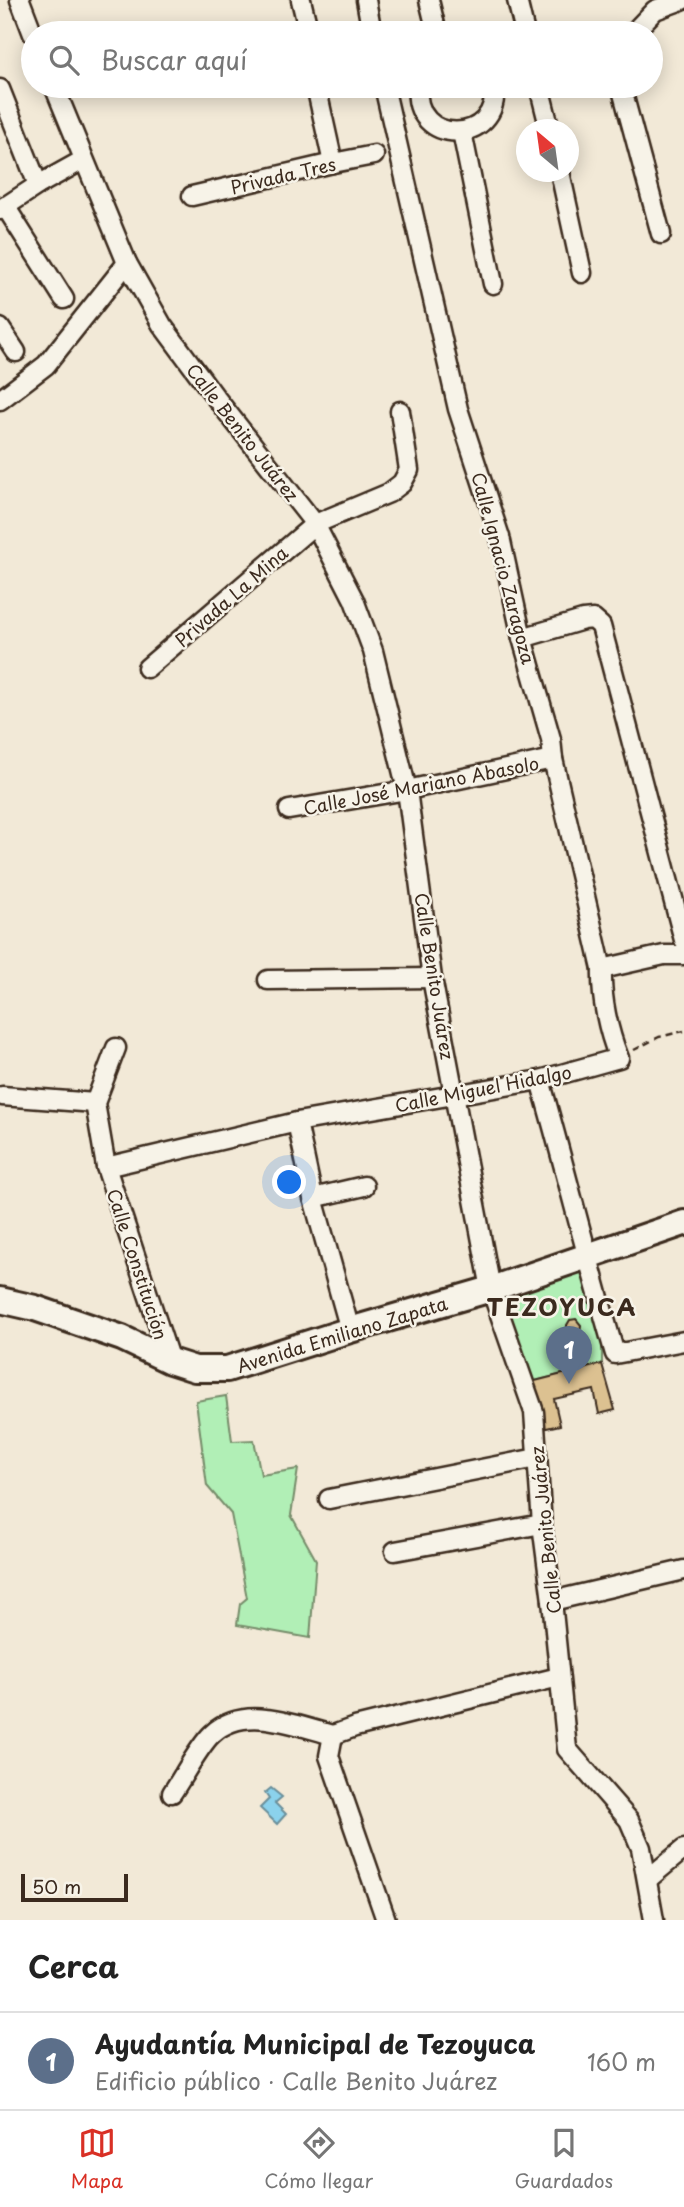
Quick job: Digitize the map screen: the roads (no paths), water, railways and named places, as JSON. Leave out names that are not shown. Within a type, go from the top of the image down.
[{"type":"street","points":[[20,0],[28,21]]},
{"type":"street","points":[[301,0],[306,21]]},
{"type":"street","points":[[366,0],[368,21]]},
{"type":"street","points":[[429,0],[434,21]]},
{"type":"street","points":[[517,0],[522,21]]},
{"type":"street","points":[[642,21],[654,5],[682,0]]},
{"type":"street","points":[[0,89],[38,185]]},
{"type":"street","name":"Calle Benito Juárez","points":[[59,98],[127,263],[162,325],[315,524],[354,600],[373,651],[407,790],[432,978],[491,1289],[534,1412],[542,1524],[567,1749],[629,1819],[641,1848],[654,1920]]},
{"type":"street","points":[[319,98],[333,163]]},
{"type":"street","name":"Calle Ignacio Zaragoza","points":[[387,98],[458,408],[500,537],[522,638],[551,739],[553,759],[602,969]]},
{"type":"street","points":[[418,98],[426,119],[449,132],[474,128],[485,119],[494,98]]},
{"type":"street","points":[[542,98],[547,119]]},
{"type":"street","points":[[624,98],[661,234]]},
{"type":"street","points":[[462,132],[493,284]]},
{"type":"street","name":"Privada Tres","points":[[192,196],[374,155]]},
{"type":"street","points":[[64,299],[3,208],[83,160]]},
{"type":"street","points":[[562,182],[582,273]]},
{"type":"street","points":[[0,400],[46,365],[127,263]]},
{"type":"street","points":[[0,328],[16,352]]},
{"type":"street","name":"Privada La Mina","points":[[147,668],[315,524],[389,493],[402,483],[409,470],[400,411]]},
{"type":"street","points":[[522,638],[583,620],[593,619],[601,626],[684,940]]},
{"type":"street","name":"Calle José Mariano Abasolo","points":[[289,810],[407,790],[553,759]]},
{"type":"street","points":[[602,969],[664,955],[684,956]]},
{"type":"street","name":"Calle Miguel Hidalgo","points":[[106,1167],[296,1122],[540,1080],[619,1058],[613,1043],[601,983],[602,969]]},
{"type":"street","points":[[268,980],[432,978]]},
{"type":"street","points":[[2,1096],[95,1103],[116,1048]]},
{"type":"street","points":[[540,1080],[615,1354],[684,1341]]},
{"type":"street","name":"Calle Constitución","points":[[95,1103],[106,1167],[170,1361]]},
{"type":"street","points":[[296,1122],[313,1198],[350,1330]]},
{"type":"street","points":[[313,1198],[364,1186]]},
{"type":"street","name":"Avenida Emiliano Zapata","points":[[0,1300],[35,1308],[122,1338],[170,1361],[195,1369],[228,1369],[491,1289],[684,1223]]},
{"type":"street","points":[[329,1499],[537,1458]]},
{"type":"street","points":[[395,1550],[542,1524]]},
{"type":"street","points":[[552,1601],[684,1570]]},
{"type":"street","points":[[172,1793],[211,1735],[229,1723],[257,1717],[333,1735],[355,1727],[559,1677]]},
{"type":"street","points":[[333,1735],[329,1756],[386,1920]]},
{"type":"street","points":[[648,1880],[684,1849]]},
{"type":"water","points":[[271,1788],[282,1797],[275,1803],[286,1814],[277,1824],[260,1808],[269,1799],[265,1793]]},
{"type":"place","name":"Ayudantía Municipal de Tezoyuca","points":[[569,1384]]},
{"type":"district","name":"TEZOYUCA","points":[[562,1306]]}]
